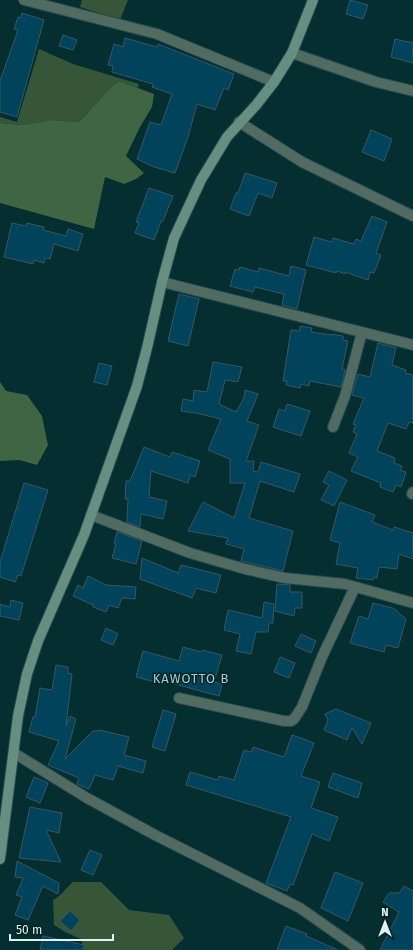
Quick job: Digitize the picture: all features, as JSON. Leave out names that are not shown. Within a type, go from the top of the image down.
[{"type":"street","points":[[24,0],[157,34],[274,82]]},
{"type":"street","points":[[0,859],[18,716],[27,674],[38,641],[63,586],[91,515],[137,386],[174,238],[201,180],[226,137],[257,104],[274,82],[292,52],[313,0]]},
{"type":"street","points":[[292,52],[376,82],[413,91]]},
{"type":"street","points":[[239,122],[302,162],[413,216]]},
{"type":"street","points":[[162,282],[413,345]]},
{"type":"street","points":[[333,427],[345,396],[362,332]]},
{"type":"street","points":[[91,515],[190,553],[245,569],[285,578],[345,584],[413,602]]},
{"type":"street","points":[[179,698],[284,721],[294,719],[302,708],[322,657],[355,587]]},
{"type":"street","points":[[14,753],[87,798],[134,824],[300,908],[360,950]]},
{"type":"green space","points":[[82,0],[128,0],[120,20],[80,7]]},
{"type":"green space","points":[[39,49],[73,64],[139,84],[138,88],[119,81],[111,87],[79,122],[51,120],[22,125],[0,123],[0,117],[17,122]]},
{"type":"green space","points":[[119,81],[154,94],[152,107],[140,127],[126,156],[144,173],[136,179],[124,184],[105,177],[94,229],[0,203],[0,123],[22,125],[51,120],[79,122],[111,87]]},
{"type":"green space","points":[[0,382],[6,391],[27,395],[42,416],[48,445],[37,465],[19,460],[0,461]]},
{"type":"green space","points":[[73,882],[101,882],[129,910],[169,915],[184,938],[172,950],[84,950],[81,939],[54,925],[53,900]]},
{"type":"building","points":[[350,0],[368,5],[363,19],[346,14]]},
{"type":"building","points":[[22,13],[44,20],[17,117],[0,112],[0,81],[18,30],[14,29],[18,17],[21,18]]},
{"type":"building","points":[[63,35],[77,40],[73,50],[59,46]]},
{"type":"building","points":[[125,38],[157,47],[158,44],[234,74],[228,90],[224,88],[215,110],[197,104],[188,137],[175,173],[154,167],[137,159],[150,122],[161,125],[172,94],[152,87],[153,84],[112,72],[113,66],[108,65],[114,44],[123,47]]},
{"type":"building","points":[[395,39],[413,43],[413,63],[391,57]]},
{"type":"building","points":[[371,130],[392,139],[384,161],[362,152]]},
{"type":"building","points":[[245,173],[277,183],[272,198],[258,193],[249,216],[230,209],[236,193],[238,193]]},
{"type":"building","points":[[149,188],[173,196],[154,240],[135,233],[139,223],[136,222]]},
{"type":"building","points":[[372,216],[387,222],[376,253],[381,255],[374,273],[370,272],[368,280],[345,272],[345,274],[337,271],[336,273],[306,265],[314,237],[332,242],[333,238],[354,244],[356,239],[361,241]]},
{"type":"building","points":[[12,223],[26,226],[27,223],[44,227],[43,230],[66,236],[68,229],[83,234],[78,251],[54,244],[50,259],[45,258],[44,263],[34,260],[33,264],[4,257]]},
{"type":"building","points":[[291,266],[306,270],[297,309],[282,305],[284,294],[255,287],[253,292],[230,286],[235,269],[239,270],[240,267],[258,272],[259,268],[289,276]]},
{"type":"building","points":[[179,294],[199,299],[188,346],[168,341]]},
{"type":"building","points":[[300,326],[312,328],[311,332],[343,336],[343,340],[348,341],[342,369],[345,370],[341,387],[310,381],[309,386],[301,384],[300,388],[286,385],[287,381],[283,381],[291,330],[300,331]]},
{"type":"building","points":[[378,343],[396,348],[392,365],[406,370],[405,373],[413,375],[413,423],[409,422],[406,429],[388,423],[377,451],[395,458],[394,463],[402,466],[400,470],[406,472],[401,487],[396,485],[393,492],[380,487],[381,483],[351,471],[358,457],[349,453],[357,434],[353,432],[356,425],[353,424],[364,398],[352,395],[358,374],[370,377]]},
{"type":"building","points":[[213,362],[242,367],[238,382],[225,380],[219,404],[236,412],[244,398],[245,390],[258,394],[247,421],[259,425],[246,461],[254,461],[253,471],[258,472],[261,462],[300,474],[294,492],[260,481],[249,518],[293,531],[283,571],[241,561],[244,549],[226,544],[228,538],[188,531],[203,502],[234,518],[245,483],[230,483],[230,459],[208,450],[221,419],[181,411],[183,399],[193,401],[194,390],[207,392]]},
{"type":"building","points":[[99,363],[112,366],[107,385],[94,382]]},
{"type":"building","points":[[287,404],[310,411],[301,436],[273,427],[279,409],[285,411]]},
{"type":"building","points":[[144,447],[170,457],[172,452],[200,461],[195,477],[190,475],[188,483],[151,471],[149,497],[167,501],[163,519],[141,514],[140,527],[127,522],[128,499],[125,499],[126,481],[130,481]]},
{"type":"building","points":[[329,471],[347,480],[334,506],[321,500],[329,485],[323,482]]},
{"type":"building","points":[[24,483],[48,490],[21,576],[18,575],[15,582],[0,577],[0,562]]},
{"type":"building","points":[[340,502],[375,515],[372,522],[393,530],[394,527],[413,533],[413,559],[399,554],[397,569],[379,567],[377,578],[374,577],[373,580],[356,578],[358,568],[336,564],[340,543],[330,540]]},
{"type":"building","points":[[117,532],[142,541],[136,564],[112,558]]},
{"type":"building","points":[[142,558],[178,573],[181,565],[221,575],[216,593],[196,588],[192,598],[140,579]]},
{"type":"building","points":[[88,576],[106,585],[136,587],[135,599],[122,598],[118,608],[109,605],[106,612],[93,607],[93,605],[73,596],[78,585],[83,588]]},
{"type":"building","points":[[277,584],[290,585],[290,592],[302,592],[302,608],[295,608],[294,616],[275,611]]},
{"type":"building","points":[[11,600],[23,603],[19,620],[0,616],[0,604],[10,607]]},
{"type":"building","points":[[264,602],[274,604],[273,623],[269,623],[268,632],[256,632],[251,654],[236,651],[240,634],[224,630],[228,610],[262,618]]},
{"type":"building","points":[[373,603],[393,608],[406,619],[398,648],[386,645],[384,652],[350,643],[359,616],[368,619]]},
{"type":"building","points":[[106,628],[118,634],[113,645],[101,640]]},
{"type":"building","points":[[301,634],[316,641],[311,653],[295,646]]},
{"type":"building","points":[[183,647],[201,652],[202,650],[222,655],[214,682],[222,684],[219,696],[164,681],[163,684],[136,677],[143,651],[179,661]]},
{"type":"building","points":[[280,657],[295,663],[289,678],[274,672]]},
{"type":"building","points":[[56,665],[68,667],[68,673],[72,674],[66,726],[70,716],[76,719],[65,759],[93,731],[99,730],[129,737],[124,755],[146,761],[143,773],[118,766],[113,780],[95,775],[89,789],[77,784],[79,778],[48,765],[59,741],[29,732],[33,717],[35,717],[40,688],[52,690]]},
{"type":"building","points":[[336,709],[371,723],[362,744],[352,728],[347,740],[324,730],[328,720],[325,714]]},
{"type":"building","points":[[163,710],[176,714],[165,751],[152,747]]},
{"type":"building","points":[[292,735],[314,743],[301,776],[320,782],[311,808],[338,817],[329,841],[312,834],[293,885],[290,884],[287,891],[266,883],[291,817],[186,785],[190,772],[218,780],[219,776],[234,780],[244,750],[251,752],[253,747],[284,757]]},
{"type":"building","points":[[333,773],[362,783],[358,798],[328,787]]},
{"type":"building","points":[[34,777],[48,783],[40,803],[26,797]]},
{"type":"building","points":[[30,807],[62,813],[59,833],[46,830],[61,862],[19,858]]},
{"type":"building","points":[[90,850],[102,855],[93,875],[81,870]]},
{"type":"building","points":[[17,861],[59,883],[58,894],[43,886],[28,920],[15,915],[22,897],[16,895],[23,878],[15,877]]},
{"type":"building","points":[[335,872],[363,883],[348,921],[321,908]]},
{"type":"building","points":[[404,886],[413,891],[413,950],[380,950],[399,912],[383,902],[389,893],[399,893]]},
{"type":"building","points":[[70,911],[80,920],[71,931],[60,921]]},
{"type":"building","points":[[286,926],[307,934],[306,936],[338,950],[277,950]]},
{"type":"building","points":[[43,936],[84,945],[83,950],[40,950]]},
{"type":"district","name":"KAWOTTO B","points":[[191,678]]}]
